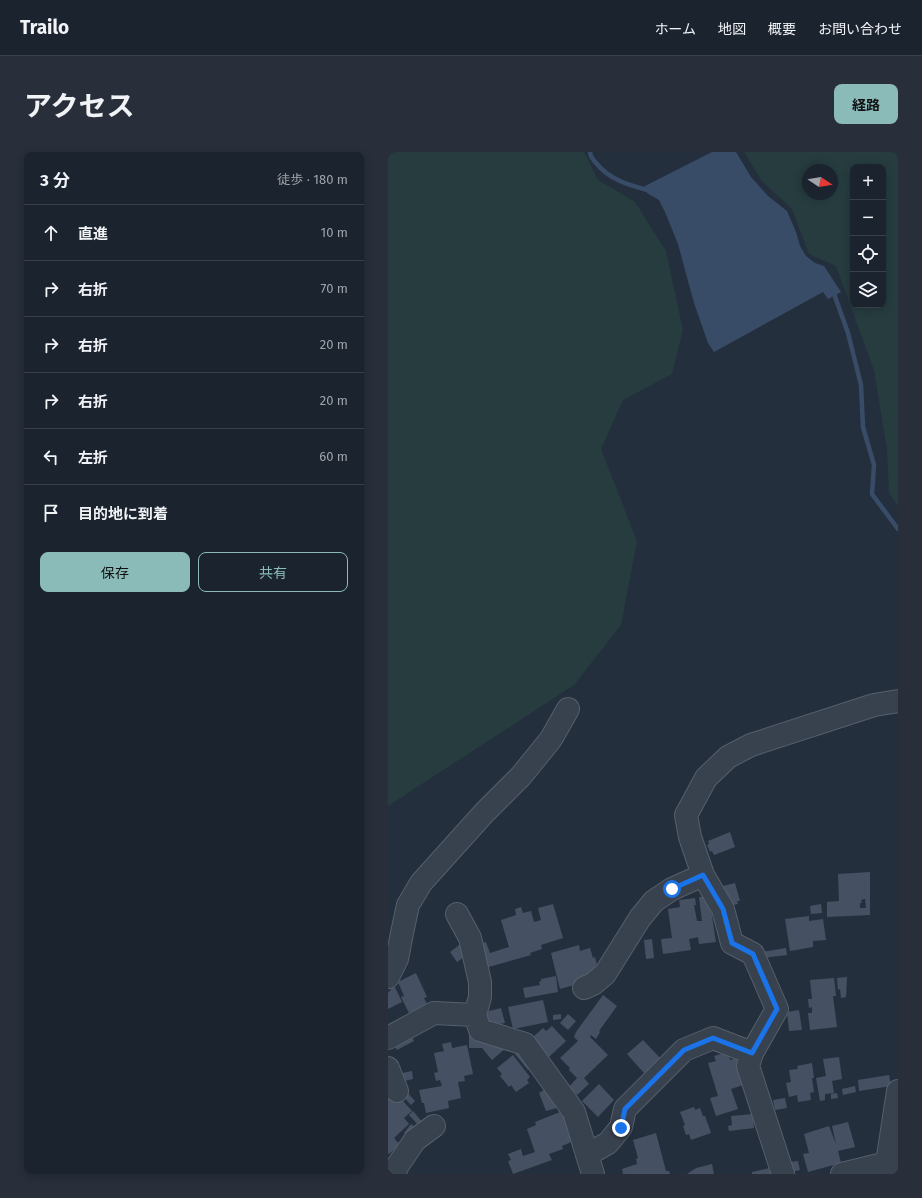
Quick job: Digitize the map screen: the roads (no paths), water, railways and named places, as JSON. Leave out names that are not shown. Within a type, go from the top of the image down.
[{"type":"street","points":[[782,1174],[748,1066],[752,1053],[777,1009],[753,954],[732,943],[723,909],[703,875],[690,837],[686,815],[706,778],[728,757],[751,745],[874,705],[898,700]]},
{"type":"street","points":[[388,977],[397,959],[408,906],[420,883],[484,813],[521,776],[551,739],[568,709]]},
{"type":"street","points":[[584,988],[593,984],[605,974],[640,918],[654,901],[672,889],[703,875]]},
{"type":"street","points":[[457,914],[470,938],[480,982],[480,997],[475,1015],[480,1030],[525,1044],[574,1112],[590,1165]]},
{"type":"street","points":[[388,1038],[434,1013],[475,1015]]},
{"type":"street","points":[[590,1165],[621,1128],[625,1109],[684,1050],[713,1038],[752,1053]]},
{"type":"street","points":[[388,1068],[397,1091]]},
{"type":"street","points":[[842,1174],[893,1165],[898,1091]]},
{"type":"street","points":[[394,1174],[398,1165],[415,1140],[434,1126]]},
{"type":"water","points":[[712,152],[736,152],[751,177],[768,196],[787,211],[800,246],[806,256],[815,263],[824,266],[841,292],[828,299],[823,292],[714,352],[708,343],[694,303],[678,244],[665,212],[659,200],[647,193],[645,186]]},
{"type":"waterway","points":[[590,152],[593,159],[602,169],[614,178],[621,182],[651,191]]},
{"type":"waterway","points":[[833,291],[848,333],[861,385],[863,427],[874,465],[872,494],[898,529]]}]
